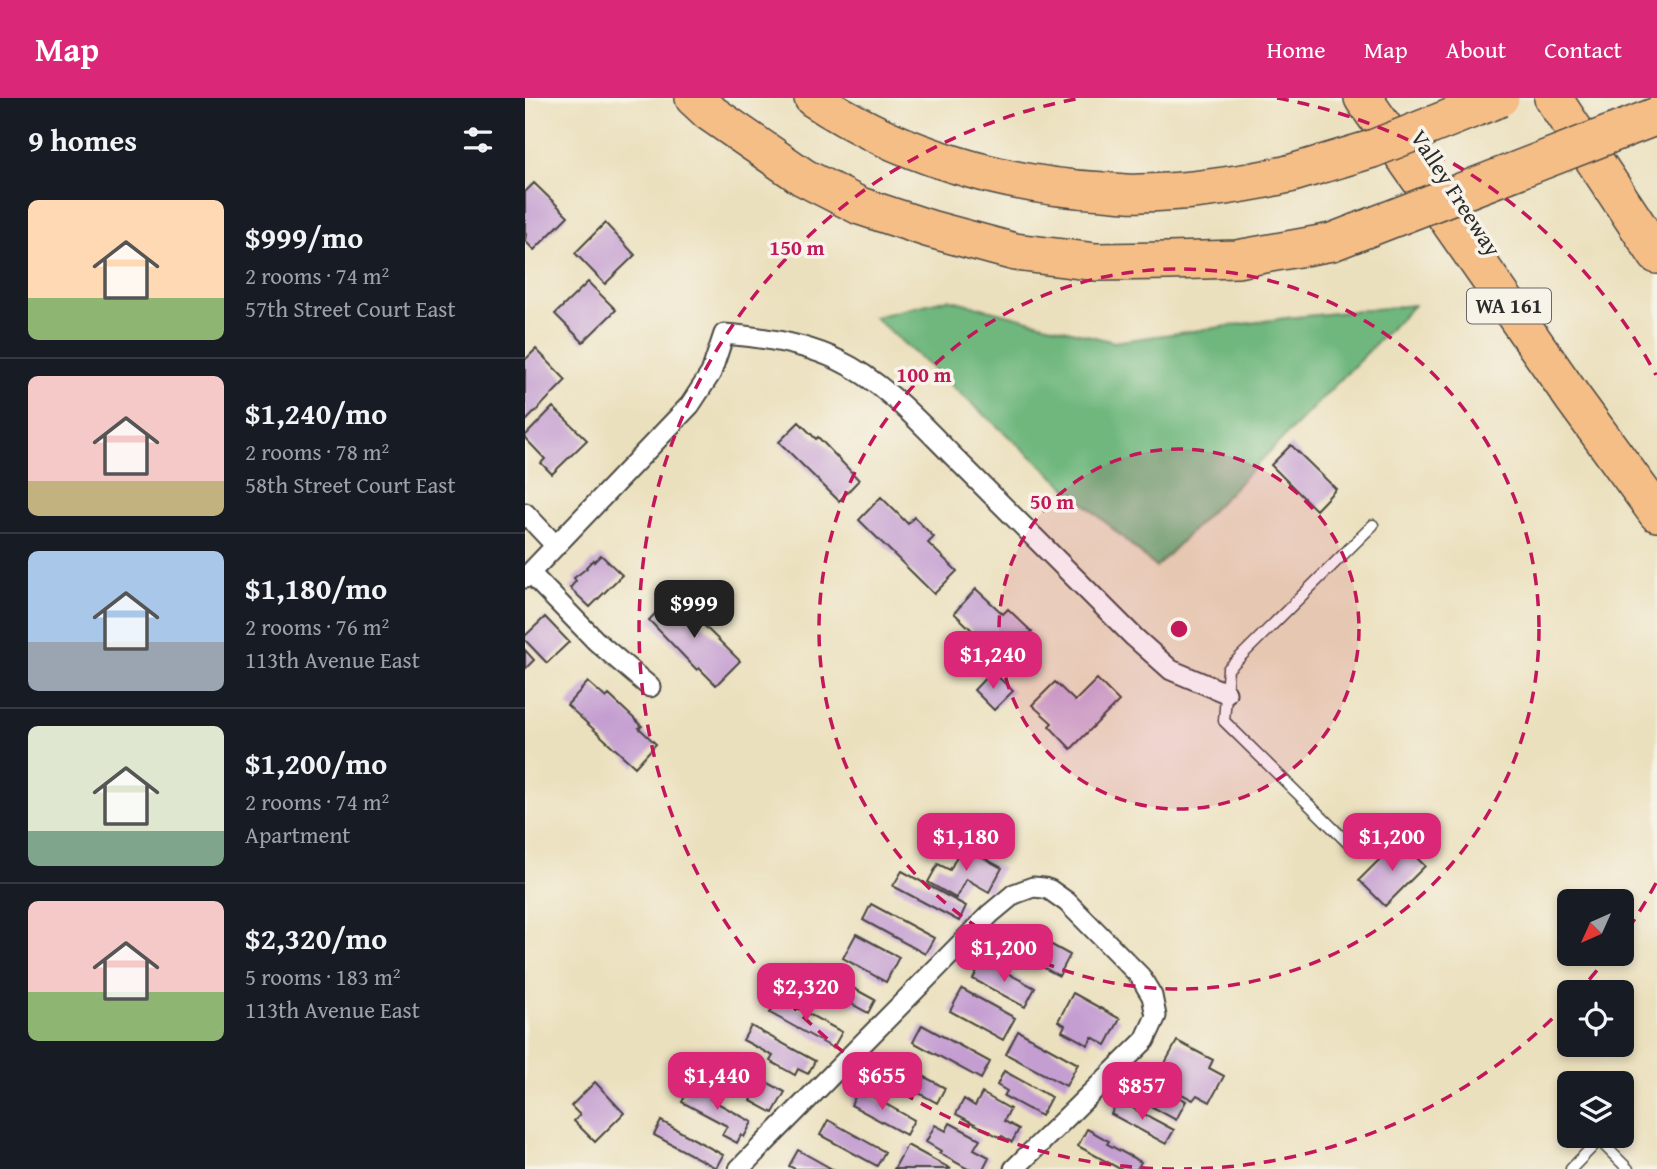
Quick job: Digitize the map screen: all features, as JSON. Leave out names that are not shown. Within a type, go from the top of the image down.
[{"type":"highway","points":[[694,98],[709,112],[803,177],[860,206],[930,229],[1015,252],[1096,262],[1237,259],[1332,242],[1657,116]]},
{"type":"highway","points":[[813,98],[839,115],[905,147],[989,174],[1065,189],[1139,193],[1215,188],[1289,174],[1372,149],[1500,98]]},
{"type":"highway","name":"WA 161","points":[[1363,98],[1657,513]]},
{"type":"highway","name":"Valley Freeway","points":[[1393,98],[1657,498]]},
{"type":"highway","points":[[1553,98],[1657,255]]},
{"type":"street","points":[[650,687],[596,641],[527,575],[690,405],[711,373],[724,334],[798,345],[838,360],[870,378],[912,415],[1134,637],[1171,670],[1226,693]]},
{"type":"street","points":[[525,513],[556,546]]},
{"type":"street","points":[[739,1169],[990,914],[1014,894],[1033,887],[1050,890],[1067,902],[1140,976],[1152,996],[1156,1016],[1145,1040],[1014,1169]]},
{"type":"lane","points":[[1350,845],[1224,722],[1226,693],[1228,669],[1373,525]]},
{"type":"lane","points":[[1571,1169],[1599,1140],[1628,1169]]},
{"type":"green space","points":[[948,299],[1114,342],[1286,318],[1414,305],[1156,567],[874,317]]},
{"type":"building","points":[[534,183],[568,216],[534,250],[525,241],[525,192]]},
{"type":"building","points":[[605,223],[635,255],[605,284],[575,253]]},
{"type":"building","points":[[588,282],[616,310],[583,342],[555,314]]},
{"type":"building","points":[[536,349],[566,380],[525,422],[525,360]]},
{"type":"building","points":[[553,407],[587,440],[552,474],[541,463],[545,459],[525,436]]},
{"type":"building","points":[[799,422],[816,439],[818,437],[859,480],[839,501],[779,442]]},
{"type":"building","points":[[1291,445],[1336,489],[1316,510],[1271,465]]},
{"type":"building","points":[[881,497],[908,524],[914,517],[934,537],[928,543],[957,571],[934,594],[859,520]]},
{"type":"building","points":[[601,555],[622,575],[590,607],[570,588],[576,581],[574,578]]},
{"type":"building","points":[[976,589],[1003,614],[1008,609],[1032,632],[1004,661],[954,613]]},
{"type":"building","points":[[673,595],[740,661],[716,685],[699,668],[697,670],[649,620]]},
{"type":"building","points":[[545,617],[569,642],[547,663],[525,640],[525,636]]},
{"type":"building","points":[[525,650],[534,660],[525,669]]},
{"type":"building","points":[[992,671],[1013,691],[994,710],[974,690]]},
{"type":"building","points":[[1097,679],[1119,701],[1071,749],[1049,726],[1052,723],[1032,705],[1055,682],[1075,701]]},
{"type":"building","points":[[588,682],[606,698],[609,695],[642,726],[639,728],[656,744],[635,767],[567,705]]},
{"type":"building","points":[[1399,840],[1425,866],[1385,906],[1359,880]]},
{"type":"building","points":[[962,846],[1002,868],[989,892],[966,879],[956,898],[928,882],[938,864],[950,870]]},
{"type":"building","points":[[902,871],[966,906],[959,921],[893,886]]},
{"type":"building","points":[[871,904],[934,938],[925,954],[863,920]]},
{"type":"building","points":[[1019,927],[1070,955],[1059,976],[1007,948]]},
{"type":"building","points":[[856,934],[899,957],[886,982],[843,958]]},
{"type":"building","points":[[983,960],[1035,988],[1025,1007],[973,979]]},
{"type":"building","points":[[809,964],[875,1000],[868,1013],[802,977]]},
{"type":"building","points":[[962,989],[1015,1018],[1003,1040],[950,1011]]},
{"type":"building","points":[[1073,993],[1120,1019],[1106,1045],[1092,1037],[1088,1045],[1062,1031],[1065,1025],[1058,1021]]},
{"type":"building","points":[[779,998],[842,1032],[833,1048],[770,1013]]},
{"type":"building","points":[[922,1025],[990,1062],[981,1079],[913,1042]]},
{"type":"building","points":[[751,1026],[815,1061],[808,1074],[798,1069],[795,1075],[770,1061],[773,1056],[743,1040]]},
{"type":"building","points":[[1018,1031],[1078,1064],[1066,1086],[1006,1054]]},
{"type":"building","points":[[1177,1041],[1213,1060],[1209,1068],[1224,1076],[1210,1102],[1197,1095],[1193,1100],[1172,1089],[1175,1083],[1159,1074]]},
{"type":"building","points":[[904,1056],[918,1064],[914,1071],[945,1088],[937,1103],[882,1073],[889,1059],[900,1065]]},
{"type":"building","points":[[721,1057],[785,1092],[773,1113],[751,1101],[754,1094],[713,1071]]},
{"type":"building","points":[[1004,1071],[1051,1097],[1041,1116],[1004,1096],[1007,1091],[997,1085]]},
{"type":"building","points":[[693,1081],[713,1092],[710,1099],[752,1122],[744,1137],[741,1135],[737,1143],[722,1135],[727,1126],[682,1102]]},
{"type":"building","points":[[595,1082],[624,1113],[595,1142],[574,1121],[580,1115],[571,1106]]},
{"type":"building","points":[[1157,1085],[1186,1101],[1176,1120],[1147,1104]]},
{"type":"building","points":[[859,1089],[914,1120],[906,1135],[851,1105]]},
{"type":"building","points":[[982,1093],[1010,1109],[1004,1121],[1019,1129],[1012,1142],[956,1114],[964,1099],[975,1106]]},
{"type":"building","points":[[1118,1100],[1174,1130],[1166,1144],[1111,1114]]},
{"type":"building","points":[[828,1120],[885,1152],[877,1166],[820,1135]]},
{"type":"building","points":[[661,1121],[723,1155],[716,1168],[654,1135]]},
{"type":"building","points":[[950,1123],[980,1139],[974,1149],[989,1157],[983,1169],[968,1169],[939,1153],[941,1151],[926,1142],[935,1125],[946,1131]]},
{"type":"building","points":[[1087,1129],[1109,1141],[1107,1144],[1141,1162],[1137,1169],[1120,1169],[1078,1146]]},
{"type":"building","points":[[907,1145],[951,1169],[894,1169]]},
{"type":"building","points":[[798,1150],[832,1169],[795,1169],[789,1166]]}]
